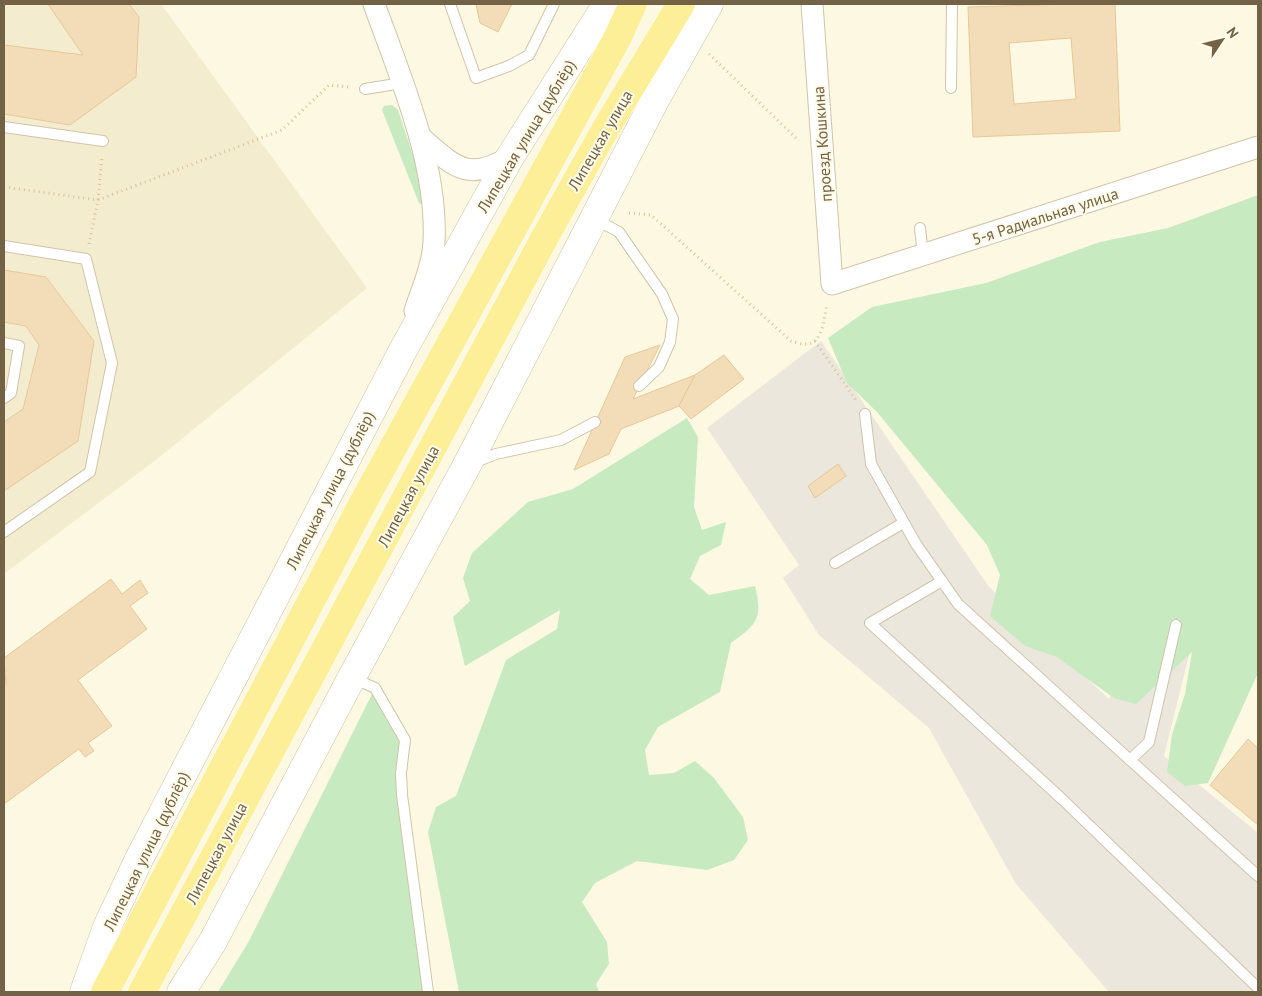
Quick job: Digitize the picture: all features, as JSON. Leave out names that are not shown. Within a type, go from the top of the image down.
[{"type":"main road","name":"Липецкая улица (дублёр)","points":[[93,988],[108,926],[139,859],[402,352],[510,157],[607,4]]},
{"type":"main road","name":"Липецкая улица","points":[[93,988],[120,963],[365,499],[618,37],[633,4]]},
{"type":"main road","name":"Липецкая улица","points":[[145,985],[546,235],[606,128],[681,4]]},
{"type":"main road","points":[[654,102],[690,4]]},
{"type":"main road","points":[[180,992],[212,943],[352,677],[467,465],[654,102],[709,4]]},
{"type":"street","points":[[374,4],[420,137],[430,192],[434,242],[431,262],[402,352]]},
{"type":"street","name":"проезд Кошкина","points":[[812,4],[832,284]]},
{"type":"street","points":[[420,137],[454,165],[473,171],[491,167],[510,157]]},
{"type":"street","name":"5-я Радиальная улица","points":[[832,284],[1258,148]]},
{"type":"lane","points":[[450,4],[476,78],[509,66],[529,55],[554,4]]},
{"type":"lane","points":[[952,4],[952,88]]},
{"type":"lane","points":[[365,90],[402,83]]},
{"type":"lane","points":[[4,127],[103,141]]},
{"type":"lane","points":[[595,219],[619,232],[662,294],[673,319],[670,342],[659,367],[639,386]]},
{"type":"lane","points":[[920,228],[923,255]]},
{"type":"lane","points":[[4,246],[86,259],[112,363],[90,472],[4,532]]},
{"type":"lane","points":[[4,343],[19,346],[11,393],[4,398]]},
{"type":"lane","points":[[865,414],[871,464],[904,522],[958,604],[1258,876]]},
{"type":"lane","points":[[467,465],[496,454],[562,440],[596,422]]},
{"type":"lane","points":[[836,563],[904,522]]},
{"type":"lane","points":[[942,581],[870,623],[1063,800],[1258,988]]},
{"type":"lane","points":[[1130,760],[1149,742],[1176,625]]},
{"type":"lane","points":[[352,677],[375,688],[405,740],[401,773],[402,796],[428,992]]},
{"type":"path","points":[[709,54],[801,144]]},
{"type":"path","points":[[4,186],[98,200],[282,130],[329,84],[365,90]]},
{"type":"path","points":[[86,259],[98,200],[103,141]]},
{"type":"path","points":[[629,213],[651,215],[791,341],[807,344],[816,341],[820,334],[832,284]]},
{"type":"path","points":[[816,341],[865,414]]},
{"type":"shaded area","points":[[4,4],[161,4],[367,288],[157,459],[4,574]]},
{"type":"shaded area","points":[[821,341],[989,587],[1109,699],[1164,548],[1209,574],[1164,756],[1258,833],[1258,992],[1109,992],[1016,884],[929,728],[819,635],[783,578],[799,565],[707,428]]},
{"type":"green space","points":[[392,105],[398,110],[419,174],[423,205],[419,203],[382,110],[384,106]]},
{"type":"green space","points":[[1258,195],[1258,673],[1208,783],[1185,786],[1167,772],[1172,734],[1185,694],[1192,652],[1136,704],[1114,698],[1057,657],[1025,646],[990,616],[1000,575],[987,545],[877,412],[847,383],[828,338],[872,307],[986,283],[1100,242],[1168,228]]},
{"type":"green space","points":[[687,418],[698,437],[694,507],[702,530],[726,522],[721,545],[700,556],[690,579],[709,595],[755,586],[758,614],[756,620],[747,631],[731,643],[720,692],[658,727],[645,750],[649,775],[674,773],[695,761],[714,778],[743,817],[748,840],[734,860],[707,870],[637,861],[595,883],[582,902],[607,942],[609,964],[596,984],[599,992],[459,992],[428,832],[436,807],[456,796],[506,660],[557,629],[560,610],[465,666],[453,617],[470,601],[463,578],[472,553],[528,502],[573,489]]},
{"type":"green space","points":[[375,688],[405,740],[401,773],[428,992],[218,992],[249,941]]},
{"type":"building","points":[[48,4],[129,4],[139,17],[136,77],[70,125],[4,114],[4,45],[83,55]]},
{"type":"building","points":[[476,4],[512,4],[498,32],[480,23]]},
{"type":"building","points":[[1115,4],[1120,131],[973,137],[968,7]],"holes":[[[1071,38],[1076,99],[1014,104],[1009,43]]]},
{"type":"building","points":[[4,270],[46,277],[94,341],[78,441],[4,491],[4,422],[23,409],[39,345],[26,326],[4,322]]},
{"type":"building","points":[[660,345],[633,399],[695,375],[679,406],[621,429],[609,454],[574,470],[625,357]]},
{"type":"building","points":[[724,355],[744,379],[691,419],[679,406],[695,375]]},
{"type":"building","points":[[838,464],[846,476],[815,498],[808,486]]},
{"type":"building","points":[[111,579],[122,594],[140,580],[148,593],[130,606],[147,629],[78,680],[112,726],[88,743],[94,751],[85,757],[79,749],[4,804],[4,685],[6,684],[4,658]]},
{"type":"building","points":[[1248,739],[1258,748],[1258,825],[1210,785]]}]
